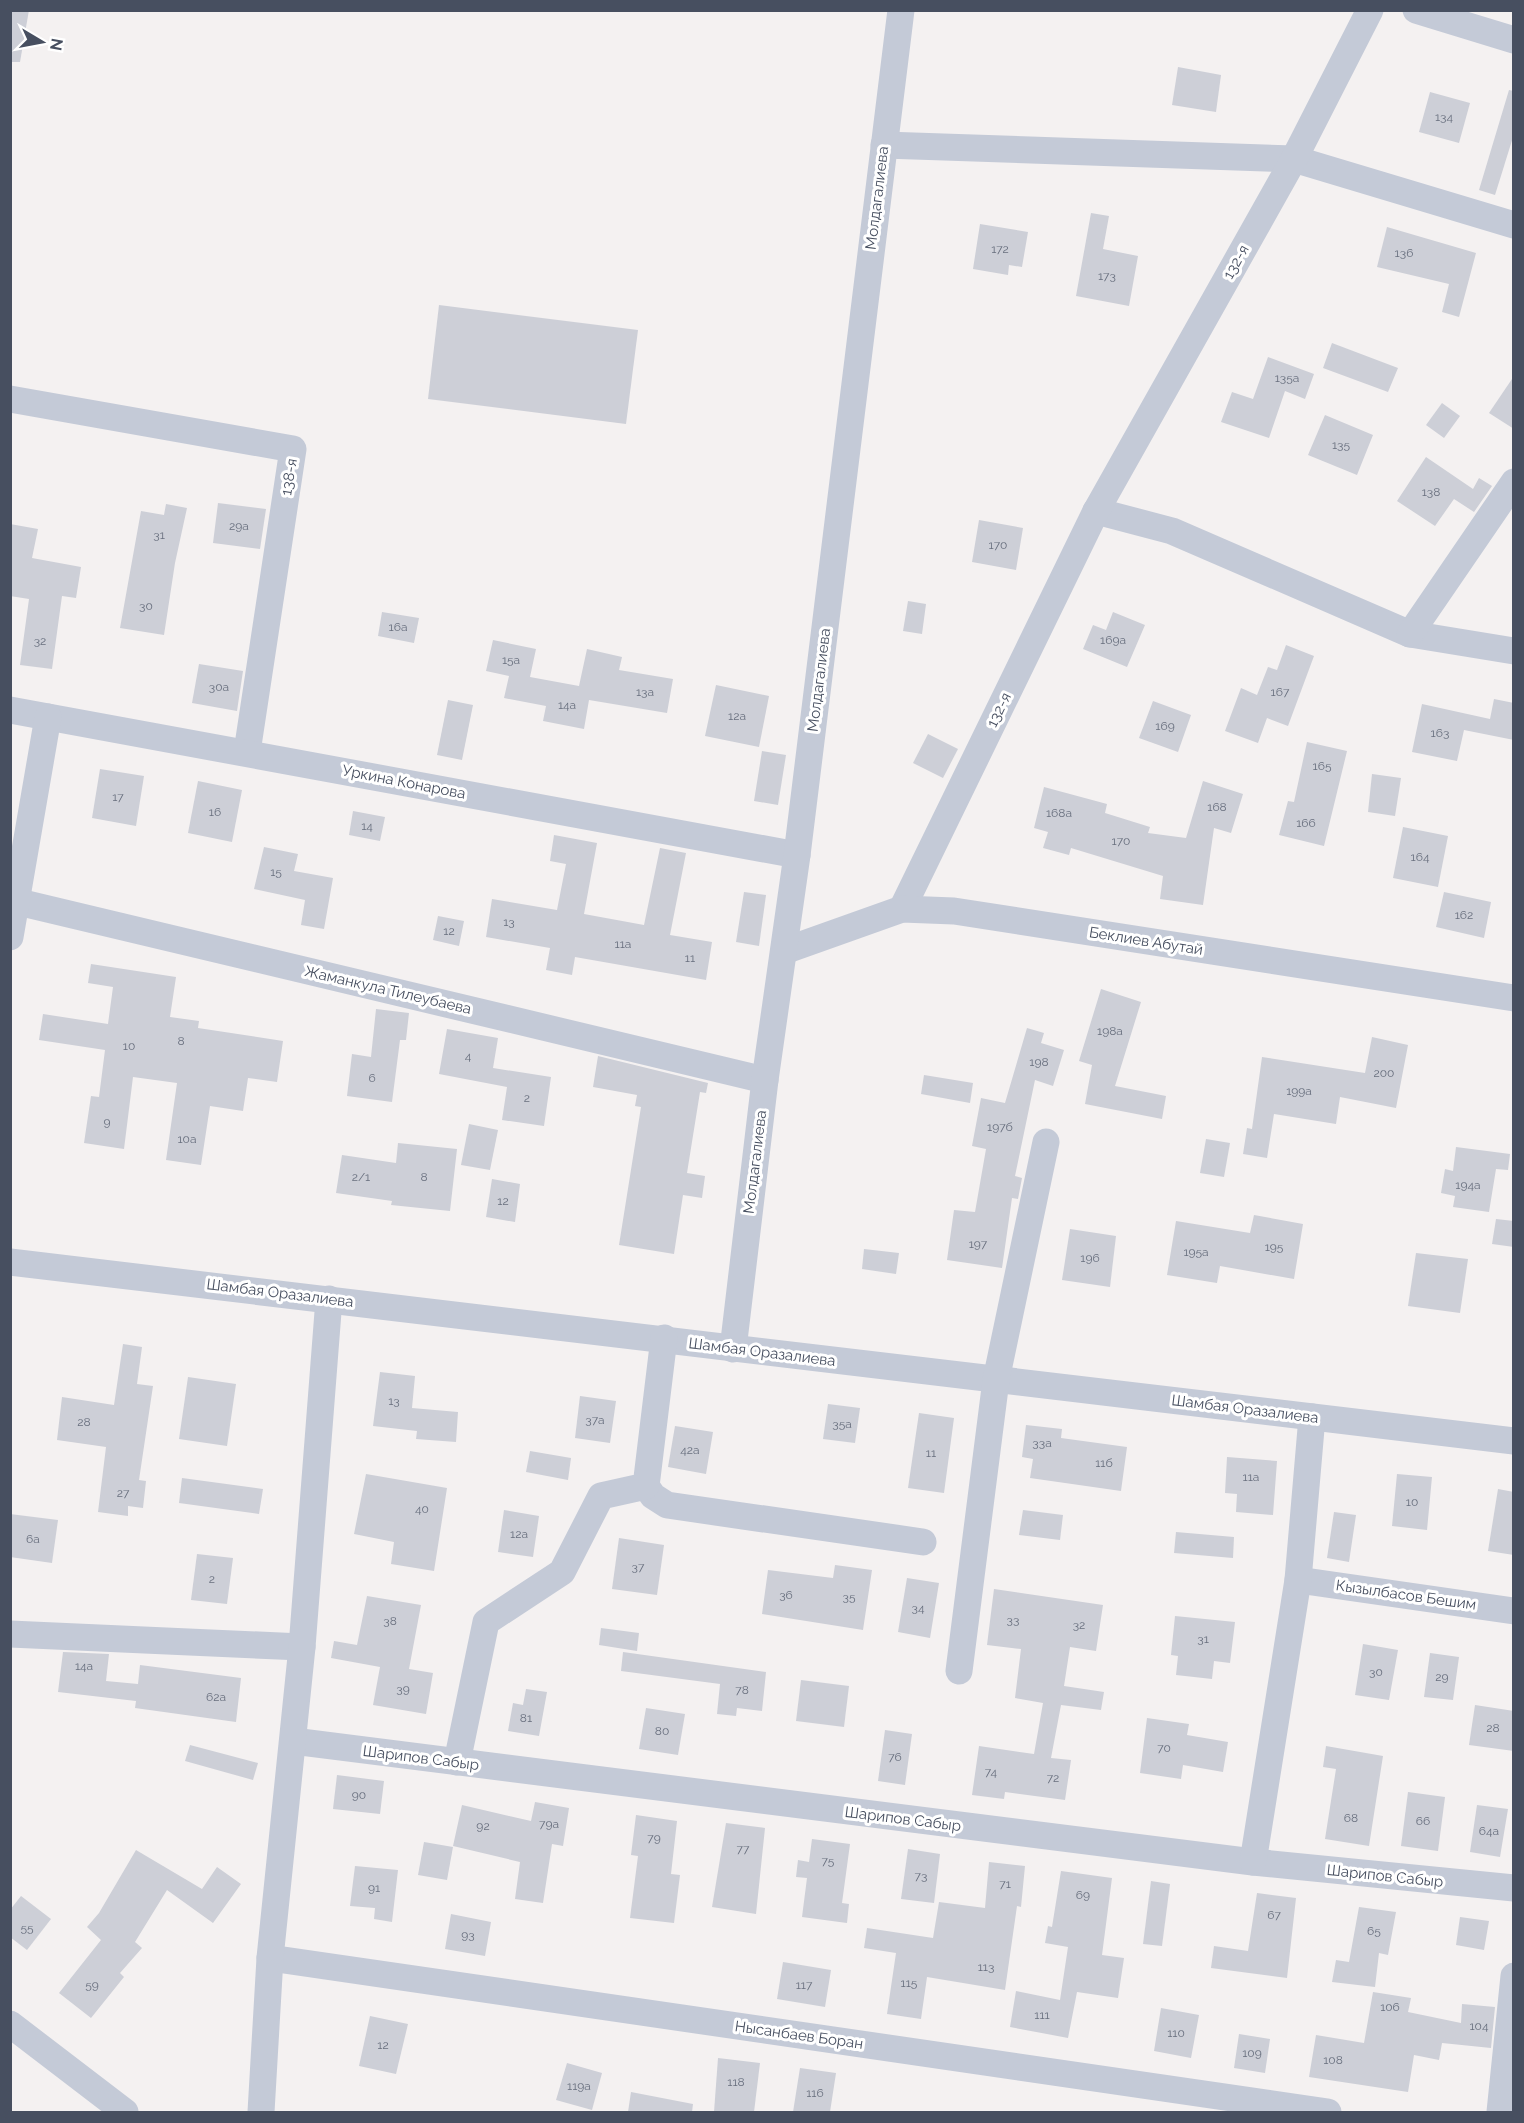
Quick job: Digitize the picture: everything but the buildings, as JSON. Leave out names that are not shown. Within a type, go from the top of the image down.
[{"type":"street","name":"Молдагалиева","points":[[733,1349],[765,1080],[797,855],[902,10]]},
{"type":"street","name":"132-я","points":[[902,909],[1096,511],[1294,159],[1370,10]]},
{"type":"street","points":[[1416,10],[1514,40]]},
{"type":"street","points":[[884,145],[1294,159],[1514,225]]},
{"type":"street","name":"138-я","points":[[10,399],[293,449],[247,752]]},
{"type":"street","points":[[1410,633],[1514,482]]},
{"type":"street","points":[[1096,511],[1172,531],[1410,633],[1514,651]]},
{"type":"street","name":"Уркина Конарова","points":[[10,710],[797,855]]},
{"type":"street","points":[[10,937],[13,901],[48,717]]},
{"type":"street","name":"Жаманкула Тилеубаева","points":[[13,901],[765,1080]]},
{"type":"street","name":"Беклиев Абутай","points":[[784,951],[902,909],[954,910],[1514,998]]},
{"type":"street","points":[[959,1671],[996,1380],[1046,1142]]},
{"type":"street","name":"Шамбая Оразалиева","points":[[10,1262],[664,1338],[733,1349],[1514,1441]]},
{"type":"street","points":[[261,2112],[270,1958],[302,1647],[329,1299]]},
{"type":"street","points":[[664,1338],[646,1486],[653,1496],[667,1506],[923,1542]]},
{"type":"street","points":[[1253,1862],[1298,1580],[1312,1417]]},
{"type":"street","points":[[457,1762],[486,1622],[562,1572],[601,1496],[646,1486]]},
{"type":"street","name":"Кызылбасов Бешим","points":[[1298,1580],[1514,1611]]},
{"type":"street","points":[[10,1634],[302,1647]]},
{"type":"street","name":"Шарипов Сабыр","points":[[293,1741],[1253,1862],[1514,1888]]},
{"type":"street","name":"Нысанбаев Боран","points":[[270,1958],[1328,2112]]},
{"type":"street","points":[[1500,2112],[1514,1977]]},
{"type":"street","points":[[10,2024],[125,2112]]}]
